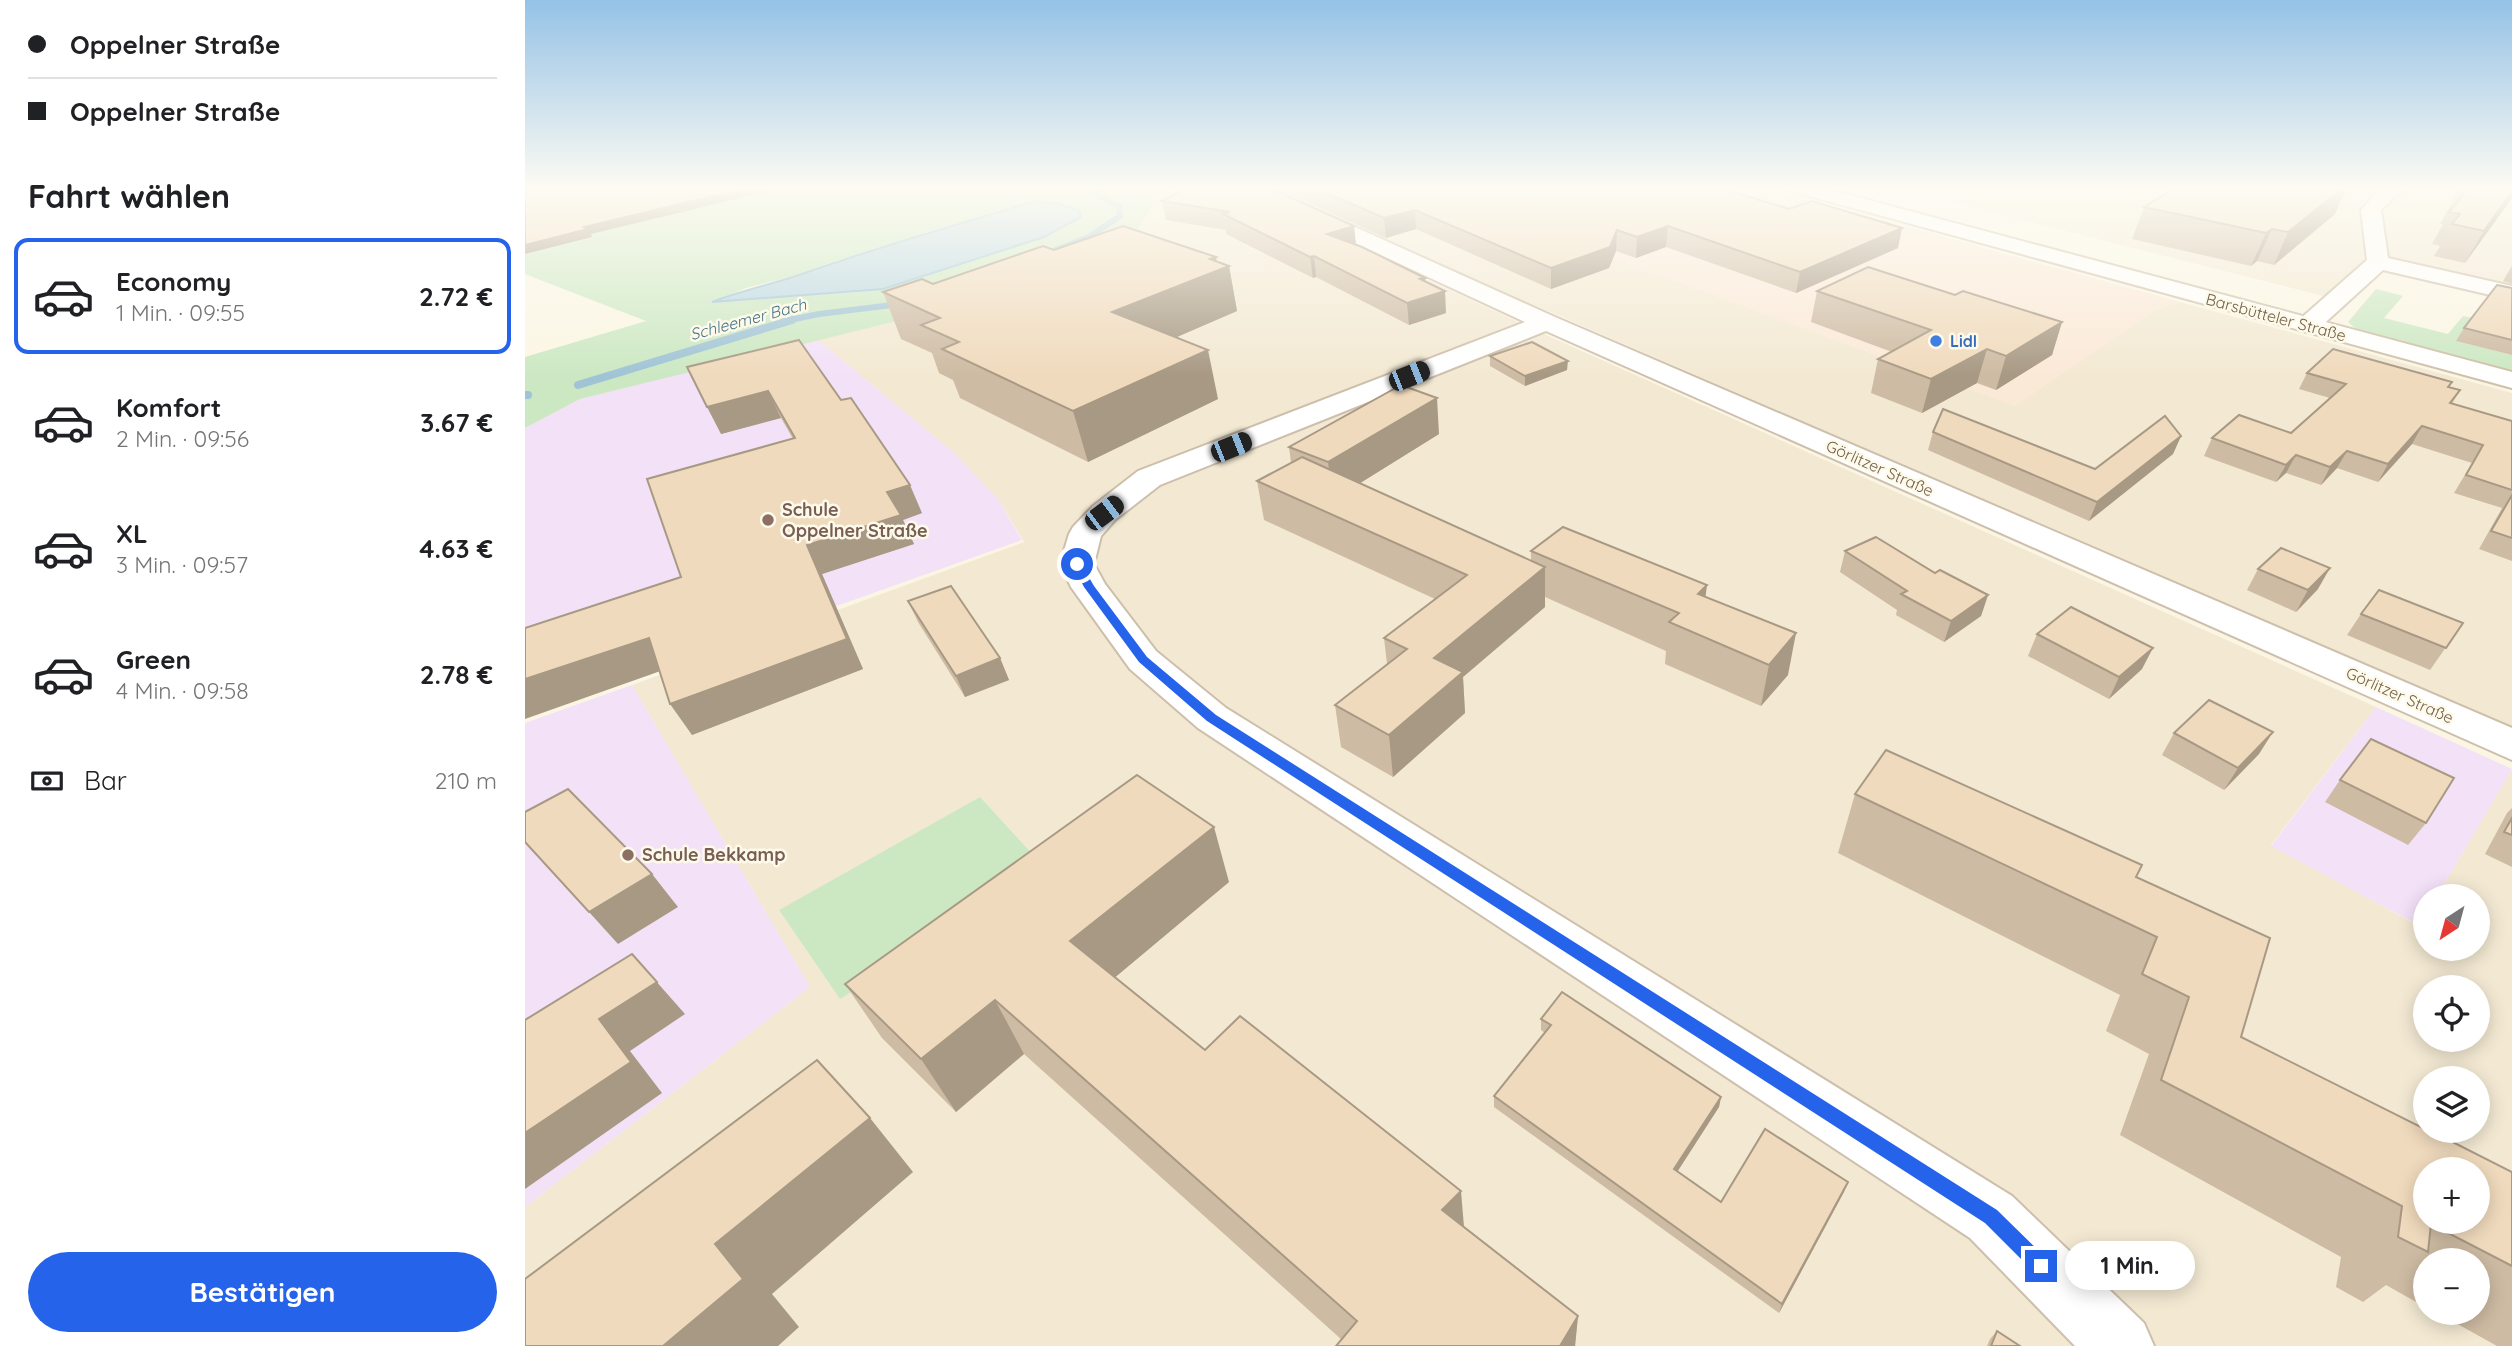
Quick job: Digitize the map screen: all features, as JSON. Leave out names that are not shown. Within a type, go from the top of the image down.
[{"type":"street","name":"Görlitzer Straße","points":[[1387,250],[2512,745]]},
{"type":"street","name":"Barsbütteler Straße","points":[[2028,250],[2512,380]]},
{"type":"street","points":[[2376,250],[2378,262]]},
{"type":"street","points":[[2308,326],[2378,262]]},
{"type":"street","points":[[2378,262],[2512,293]]},
{"type":"street","points":[[1546,322],[1149,478],[1104,513],[1086,534],[1077,564],[1089,587],[1143,660],[1212,718],[1991,1217],[2121,1346]]},
{"type":"shaded area","points":[[1108,250],[1363,250],[1555,339],[2376,707],[2271,845],[2413,923],[2413,961],[2490,961],[2490,884],[2444,884],[2512,769],[2512,1346],[525,1346],[525,1207],[810,987],[632,685],[1024,542],[998,499],[953,452],[817,339],[933,312]]},
{"type":"shaded area","points":[[1407,250],[1794,250],[2156,310],[2180,302],[2512,393],[2512,729]]},
{"type":"shaded area","points":[[1589,250],[1991,250],[2180,302],[2156,310],[2015,406]]},
{"type":"shaded area","points":[[2141,250],[2512,250],[2512,287],[2374,256],[2331,298]]},
{"type":"shaded area","name":"Schule Oppelner Straße","points":[[817,339],[953,452],[998,499],[1022,540],[525,717],[525,428],[580,399]]},
{"type":"shaded area","name":"Schule Bekkamp","points":[[632,685],[810,987],[525,1207],[525,723]]},
{"type":"shaded area","points":[[2376,707],[2512,769],[2444,884],[2413,884],[2413,922],[2271,846]]},
{"type":"green space","points":[[525,250],[877,250],[835,261],[802,274],[746,288],[715,301],[858,292],[908,282],[1001,250],[1108,250],[933,312],[580,399],[525,428],[525,357],[646,321],[525,274]]},
{"type":"green space","points":[[2376,289],[2403,296],[2384,318],[2448,334],[2463,316],[2474,318],[2457,341],[2512,355],[2512,373],[2361,333],[2348,322]]},
{"type":"green space","points":[[980,797],[1047,870],[840,999],[779,910]]},
{"type":"water","points":[[874,250],[1004,250],[883,289],[712,302]]},
{"type":"building","points":[[1032,250],[1194,250],[1216,257],[1210,259],[1229,266],[1112,312],[1208,350],[1073,411],[942,349],[959,342],[921,325],[940,318],[883,292],[922,279],[933,284]]},
{"type":"building","points":[[1295,250],[1368,250],[1445,291],[1407,303],[1314,256],[1310,257]]},
{"type":"building","points":[[1508,250],[1602,250],[1551,268]]},
{"type":"building","points":[[1736,250],[1851,250],[1800,272]]},
{"type":"building","points":[[1868,267],[1955,295],[1963,291],[2062,322],[2006,356],[1987,349],[1931,379],[1878,359],[1931,330],[1817,291]]},
{"type":"building","points":[[2497,285],[2512,288],[2512,340],[2464,328]]},
{"type":"building","points":[[799,340],[841,400],[851,398],[910,485],[887,492],[901,515],[807,545],[847,639],[670,704],[649,638],[525,679],[525,628],[681,577],[647,479],[795,438],[768,391],[707,407],[687,367]]},
{"type":"building","points":[[1532,342],[1568,361],[1525,376],[1490,356]]},
{"type":"building","points":[[2333,349],[2452,382],[2448,387],[2460,390],[2450,403],[2512,421],[2512,490],[2466,475],[2483,445],[2422,426],[2388,464],[2347,451],[2330,467],[2296,455],[2286,465],[2212,438],[2239,415],[2291,433],[2346,384],[2307,373]]},
{"type":"building","points":[[1401,385],[1437,398],[1328,462],[1289,447]]},
{"type":"building","points":[[1943,409],[2095,469],[2165,416],[2181,436],[2097,502],[1933,432]]},
{"type":"building","points":[[1302,457],[1545,567],[1434,658],[1463,672],[1389,735],[1335,705],[1407,649],[1384,638],[1467,575],[1257,481]]},
{"type":"building","points":[[2512,495],[2512,538],[2491,531]]},
{"type":"building","points":[[1563,527],[1707,585],[1698,594],[1796,633],[1769,665],[1669,622],[1679,613],[1531,551]]},
{"type":"building","points":[[1876,537],[1935,573],[1940,570],[1988,595],[1951,621],[1901,594],[1907,591],[1845,551]]},
{"type":"building","points":[[2281,548],[2330,568],[2308,590],[2258,569]]},
{"type":"building","points":[[951,586],[1000,658],[956,676],[908,601]]},
{"type":"building","points":[[2379,590],[2463,623],[2446,648],[2361,614]]},
{"type":"building","points":[[2071,607],[2153,648],[2119,677],[2037,634]]},
{"type":"building","points":[[2209,700],[2273,732],[2238,768],[2174,733]]},
{"type":"building","points":[[2371,739],[2454,778],[2426,823],[2340,780]]},
{"type":"building","points":[[1886,750],[2142,865],[2136,877],[2270,938],[2241,1037],[2413,1123],[2413,1143],[2455,1143],[2482,1157],[2413,1157],[2413,1234],[2430,1234],[2428,1248],[2420,1248],[2398,1237],[2402,1206],[2161,1080],[2189,997],[2142,974],[2157,937],[1855,794]]},
{"type":"building","points":[[1137,775],[1214,827],[1070,941],[1205,1050],[1240,1016],[1461,1191],[1442,1210],[1578,1316],[1560,1346],[1336,1346],[1357,1321],[995,1000],[921,1059],[845,984]]},
{"type":"building","points":[[568,789],[652,874],[589,912],[525,842],[525,812]]},
{"type":"building","points":[[2512,818],[2512,835],[2504,832]]},
{"type":"building","points":[[632,954],[657,982],[599,1019],[631,1062],[525,1133],[525,1020]]},
{"type":"building","points":[[1562,992],[1721,1097],[1674,1169],[1721,1202],[1765,1129],[1848,1182],[1782,1304],[1494,1096],[1551,1025],[1541,1019]]},
{"type":"building","points":[[817,1060],[870,1118],[715,1244],[743,1279],[663,1346],[525,1346],[525,1279]]},
{"type":"building","points":[[2490,1161],[2512,1172],[2512,1266],[2490,1255],[2490,1248],[2477,1248],[2450,1234],[2490,1234]]},
{"type":"building","points":[[1997,1331],[2020,1346],[1991,1346]]},
{"type":"waterway","name":"Schleemer Bach","points":[[1051,252],[1057,250]]},
{"type":"waterway","name":"Schleemer Bach","points":[[785,321],[900,304]]},
{"type":"waterway","name":"Schleemer Bach","points":[[578,385],[792,320]]},
{"type":"place","name":"Lidl","points":[[1936,341]]},
{"type":"place","name":"Schule Oppelner Straße","points":[[768,520]]},
{"type":"place","name":"Schule Bekkamp","points":[[628,855]]},
{"type":"route","points":[[1077,564],[1089,587],[1143,660],[1212,718],[1991,1217],[2041,1266]]}]
